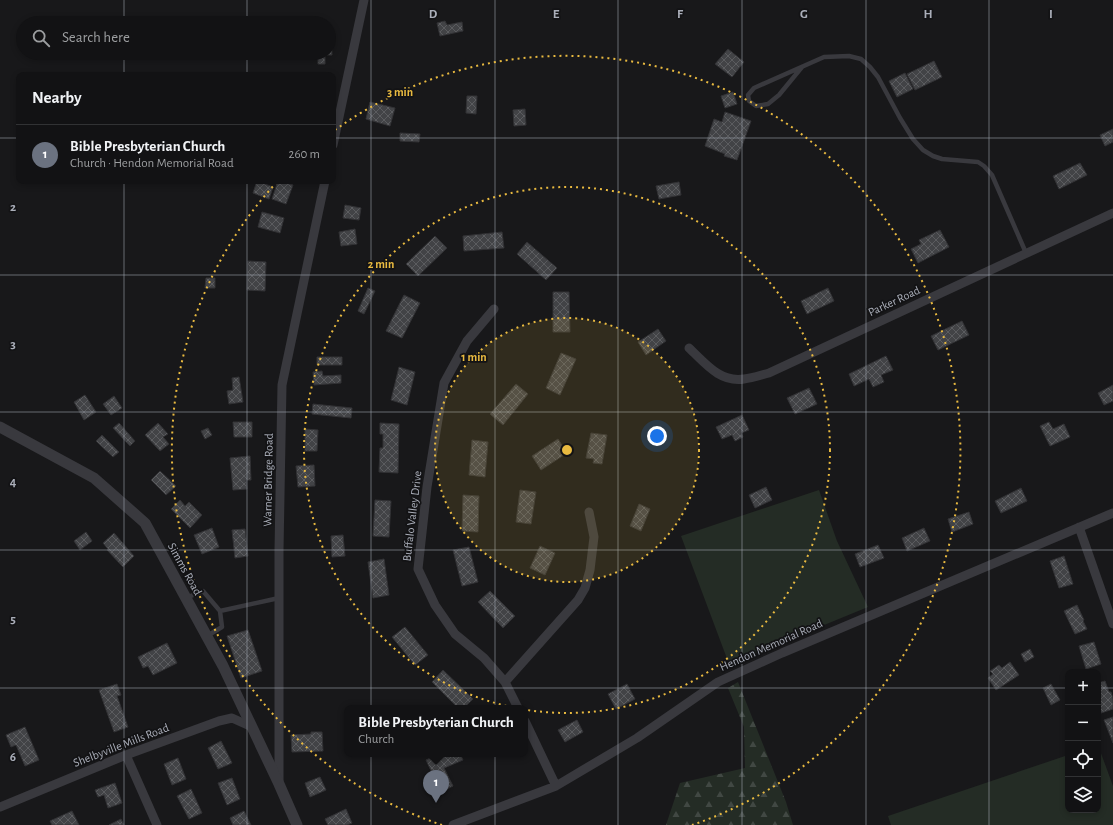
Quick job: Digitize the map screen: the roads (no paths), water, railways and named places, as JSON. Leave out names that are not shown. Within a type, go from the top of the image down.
[{"type":"street","points":[[336,131],[364,0]]},
{"type":"street","name":"Warner Bridge Road","points":[[280,784],[279,598],[282,385],[324,184]]},
{"type":"street","name":"Parker Road","points":[[690,348],[715,372],[728,379],[743,380],[769,373],[1113,213]]},
{"type":"street","name":"Buffalo Valley Drive","points":[[494,309],[467,341],[444,383],[427,487],[418,569],[435,605],[456,634],[484,658],[505,682],[516,705]]},
{"type":"street","name":"Simms Road","points":[[0,427],[94,478],[145,523],[223,666],[280,784],[297,825]]},
{"type":"street","points":[[505,682],[578,600],[585,588],[590,570],[594,537],[589,512]]},
{"type":"street","name":"Hendon Memorial Road","points":[[453,825],[556,786],[637,738],[718,682],[789,650],[1113,513]]},
{"type":"street","points":[[1079,527],[1113,624]]},
{"type":"street","name":"Shelbyville Mills Road","points":[[0,807],[126,756],[219,721],[232,718],[252,727]]},
{"type":"street","points":[[528,727],[556,786]]},
{"type":"street","points":[[126,756],[156,825]]},
{"type":"lane","points":[[802,67],[779,95],[768,104],[756,106],[749,101],[748,95],[754,88],[824,57],[849,56],[861,59],[870,66],[878,77],[900,118],[913,139],[923,150],[942,159],[978,162],[988,170],[992,175],[1026,253]]},
{"type":"lane","points":[[186,598],[203,591],[220,612],[222,627],[207,636]]},
{"type":"lane","points":[[220,612],[279,598]]},
{"type":"place","name":"Bible Presbyterian Church","points":[[436,803]]}]
